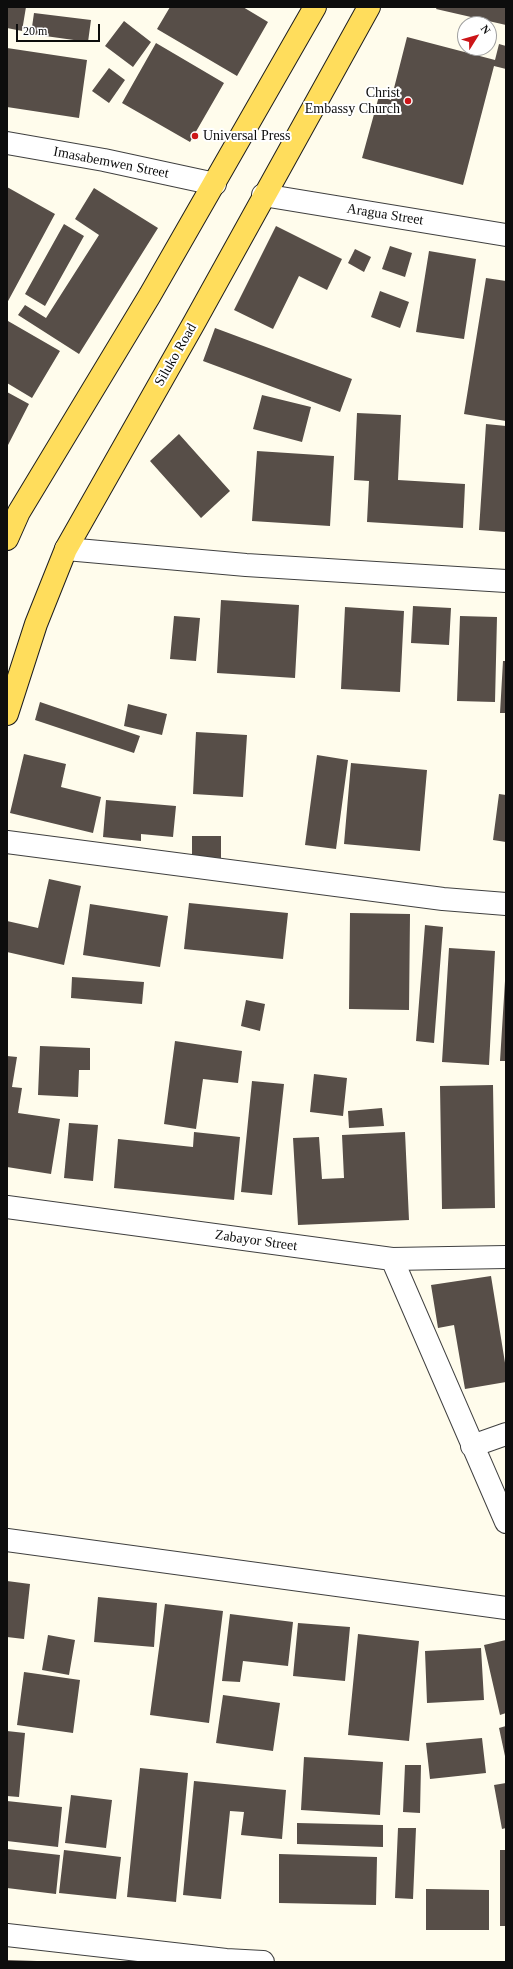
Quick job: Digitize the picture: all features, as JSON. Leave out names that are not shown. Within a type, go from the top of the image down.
[{"type":"main road","points":[[7,539],[13,510],[150,295],[215,184],[315,7]]},
{"type":"main road","name":"Siluko Road","points":[[7,714],[36,624],[66,549],[190,330],[263,195],[369,7]]},
{"type":"street","name":"Imasabemwen Street","points":[[7,143],[104,160],[215,184]]},
{"type":"street","name":"Aragua Street","points":[[263,195],[506,235]]},
{"type":"street","points":[[66,549],[246,565],[506,581]]},
{"type":"street","points":[[7,842],[443,899],[506,904]]},
{"type":"street","name":"Zabayor Street","points":[[7,1206],[392,1259],[506,1257]]},
{"type":"street","points":[[392,1259],[506,1522]]},
{"type":"street","points":[[472,1446],[506,1434]]},
{"type":"street","points":[[7,1540],[506,1608]]},
{"type":"street","points":[[7,1935],[226,1960],[263,1962]]},
{"type":"building","points":[[7,7],[26,7],[22,31],[7,28]]},
{"type":"building","points":[[170,7],[243,7],[268,22],[237,76],[157,29]]},
{"type":"building","points":[[437,7],[506,7],[506,25],[497,23],[497,16],[467,16],[436,9]]},
{"type":"building","points":[[34,13],[91,20],[88,42],[31,34]]},
{"type":"building","points":[[124,21],[151,42],[133,67],[105,46]]},
{"type":"building","points":[[407,37],[457,50],[457,56],[480,56],[495,60],[499,44],[506,46],[506,69],[494,66],[463,185],[362,158],[379,96],[391,100]]},
{"type":"building","points":[[156,43],[224,83],[190,142],[122,103]]},
{"type":"building","points":[[7,48],[87,60],[79,118],[7,107]]},
{"type":"building","points":[[109,68],[125,80],[109,103],[92,91]]},
{"type":"building","points":[[7,187],[55,214],[7,303]]},
{"type":"building","points":[[94,188],[158,228],[79,354],[18,315],[25,305],[46,318],[99,235],[75,219]]},
{"type":"building","points":[[64,224],[84,236],[45,306],[25,294]]},
{"type":"building","points":[[276,226],[342,259],[327,290],[299,276],[273,329],[234,310]]},
{"type":"building","points":[[390,246],[412,253],[405,277],[382,269]]},
{"type":"building","points":[[355,249],[371,257],[364,272],[348,263]]},
{"type":"building","points":[[429,251],[476,259],[464,339],[416,332]]},
{"type":"building","points":[[486,278],[506,281],[506,421],[464,414]]},
{"type":"building","points":[[380,291],[409,302],[400,328],[371,317]]},
{"type":"building","points":[[8,321],[60,351],[32,398],[7,383]]},
{"type":"building","points":[[215,328],[352,379],[340,412],[203,361]]},
{"type":"building","points":[[7,392],[29,404],[7,447]]},
{"type":"building","points":[[262,395],[311,407],[302,442],[253,429]]},
{"type":"building","points":[[357,413],[401,415],[398,480],[465,484],[463,528],[367,522],[369,481],[354,480]]},
{"type":"building","points":[[486,424],[506,426],[505,532],[479,530]]},
{"type":"building","points":[[179,434],[230,491],[201,518],[150,461]]},
{"type":"building","points":[[257,451],[334,456],[330,526],[252,521]]},
{"type":"building","points":[[221,600],[299,605],[295,678],[217,673]]},
{"type":"building","points":[[413,606],[451,608],[449,645],[411,643]]},
{"type":"building","points":[[345,607],[404,611],[400,692],[341,689]]},
{"type":"building","points":[[174,616],[200,618],[196,661],[170,659]]},
{"type":"building","points":[[460,616],[497,617],[495,702],[457,701]]},
{"type":"building","points":[[503,661],[506,661],[506,713],[500,713]]},
{"type":"building","points":[[40,702],[140,736],[134,753],[35,720]]},
{"type":"building","points":[[128,704],[167,714],[162,735],[124,726]]},
{"type":"building","points":[[196,732],[247,735],[243,797],[193,794]]},
{"type":"building","points":[[24,754],[66,764],[61,787],[101,797],[93,833],[10,813]]},
{"type":"building","points":[[317,755],[348,760],[336,849],[305,845]]},
{"type":"building","points":[[351,763],[427,770],[420,851],[344,844]]},
{"type":"building","points":[[499,794],[506,795],[506,842],[493,840]]},
{"type":"building","points":[[106,800],[176,806],[173,837],[141,834],[141,841],[103,837]]},
{"type":"building","points":[[192,836],[221,836],[221,858],[192,857]]},
{"type":"building","points":[[49,879],[81,886],[64,965],[7,952],[7,921],[38,928]]},
{"type":"building","points":[[189,903],[288,913],[283,959],[184,949]]},
{"type":"building","points":[[90,904],[168,916],[160,967],[83,955]]},
{"type":"building","points":[[350,913],[410,914],[409,1010],[349,1009]]},
{"type":"building","points":[[425,925],[443,927],[434,1043],[416,1041]]},
{"type":"building","points":[[449,948],[495,951],[489,1065],[442,1062]]},
{"type":"building","points":[[72,977],[144,982],[142,1004],[71,998]]},
{"type":"building","points":[[505,981],[506,1061],[500,1061]]},
{"type":"building","points":[[246,1000],[265,1004],[260,1031],[241,1026]]},
{"type":"building","points":[[175,1041],[242,1051],[238,1083],[203,1079],[196,1129],[164,1124]]},
{"type":"building","points":[[40,1046],[90,1048],[90,1070],[79,1070],[78,1097],[38,1095]]},
{"type":"building","points":[[7,1056],[17,1057],[12,1087],[22,1088],[18,1113],[60,1119],[51,1174],[7,1167]]},
{"type":"building","points":[[314,1074],[347,1078],[343,1116],[310,1112]]},
{"type":"building","points":[[252,1081],[284,1084],[272,1195],[241,1192]]},
{"type":"building","points":[[493,1085],[495,1208],[442,1209],[440,1086]]},
{"type":"building","points":[[382,1108],[384,1126],[349,1128],[348,1111]]},
{"type":"building","points":[[69,1123],[98,1125],[93,1181],[64,1178]]},
{"type":"building","points":[[194,1132],[240,1137],[234,1200],[114,1188],[118,1139],[193,1147]]},
{"type":"building","points":[[405,1132],[409,1220],[298,1225],[293,1138],[319,1137],[322,1179],[344,1178],[342,1135]]},
{"type":"building","points":[[491,1276],[506,1369],[506,1382],[465,1389],[454,1325],[438,1328],[431,1285]]},
{"type":"building","points":[[7,1581],[30,1584],[24,1639],[7,1637]]},
{"type":"building","points":[[98,1597],[157,1603],[154,1647],[94,1642]]},
{"type":"building","points":[[165,1604],[223,1611],[209,1723],[150,1715]]},
{"type":"building","points":[[230,1614],[293,1622],[288,1666],[243,1661],[240,1682],[222,1681]]},
{"type":"building","points":[[298,1623],[350,1627],[345,1681],[293,1676]]},
{"type":"building","points":[[358,1634],[419,1641],[409,1741],[348,1735]]},
{"type":"building","points":[[48,1635],[75,1640],[69,1675],[42,1670]]},
{"type":"building","points":[[506,1640],[506,1713],[500,1715],[484,1645]]},
{"type":"building","points":[[481,1648],[484,1700],[427,1703],[425,1651]]},
{"type":"building","points":[[24,1672],[80,1680],[73,1733],[17,1725]]},
{"type":"building","points":[[223,1695],[280,1703],[273,1751],[216,1743]]},
{"type":"building","points":[[506,1726],[506,1756],[505,1756],[499,1728]]},
{"type":"building","points":[[7,1731],[25,1733],[19,1797],[7,1796]]},
{"type":"building","points":[[482,1738],[486,1773],[430,1779],[426,1743]]},
{"type":"building","points":[[304,1757],[383,1762],[380,1815],[301,1810]]},
{"type":"building","points":[[405,1765],[421,1765],[420,1813],[403,1812]]},
{"type":"building","points":[[140,1768],[188,1773],[176,1902],[127,1897]]},
{"type":"building","points":[[194,1781],[286,1790],[282,1839],[241,1835],[244,1812],[230,1811],[221,1899],[183,1895]]},
{"type":"building","points":[[506,1783],[506,1828],[502,1829],[494,1785]]},
{"type":"building","points":[[71,1795],[112,1800],[106,1848],[65,1843]]},
{"type":"building","points":[[7,1801],[62,1807],[58,1847],[7,1841]]},
{"type":"building","points":[[297,1823],[383,1825],[383,1847],[297,1844]]},
{"type":"building","points":[[398,1828],[416,1828],[413,1899],[395,1898]]},
{"type":"building","points":[[7,1849],[60,1855],[56,1894],[7,1888]]},
{"type":"building","points":[[64,1850],[121,1857],[116,1899],[59,1893]]},
{"type":"building","points":[[500,1850],[506,1850],[506,1926],[500,1926]]},
{"type":"building","points":[[279,1854],[377,1857],[376,1905],[279,1903]]},
{"type":"building","points":[[426,1889],[489,1890],[489,1930],[426,1930]]},
{"type":"building","points":[[7,1960],[37,1961],[37,1962],[7,1962]]},
{"type":"place","name":"Christ Embassy Church","points":[[408,101]]},
{"type":"place","name":"Universal Press","points":[[195,136]]}]
